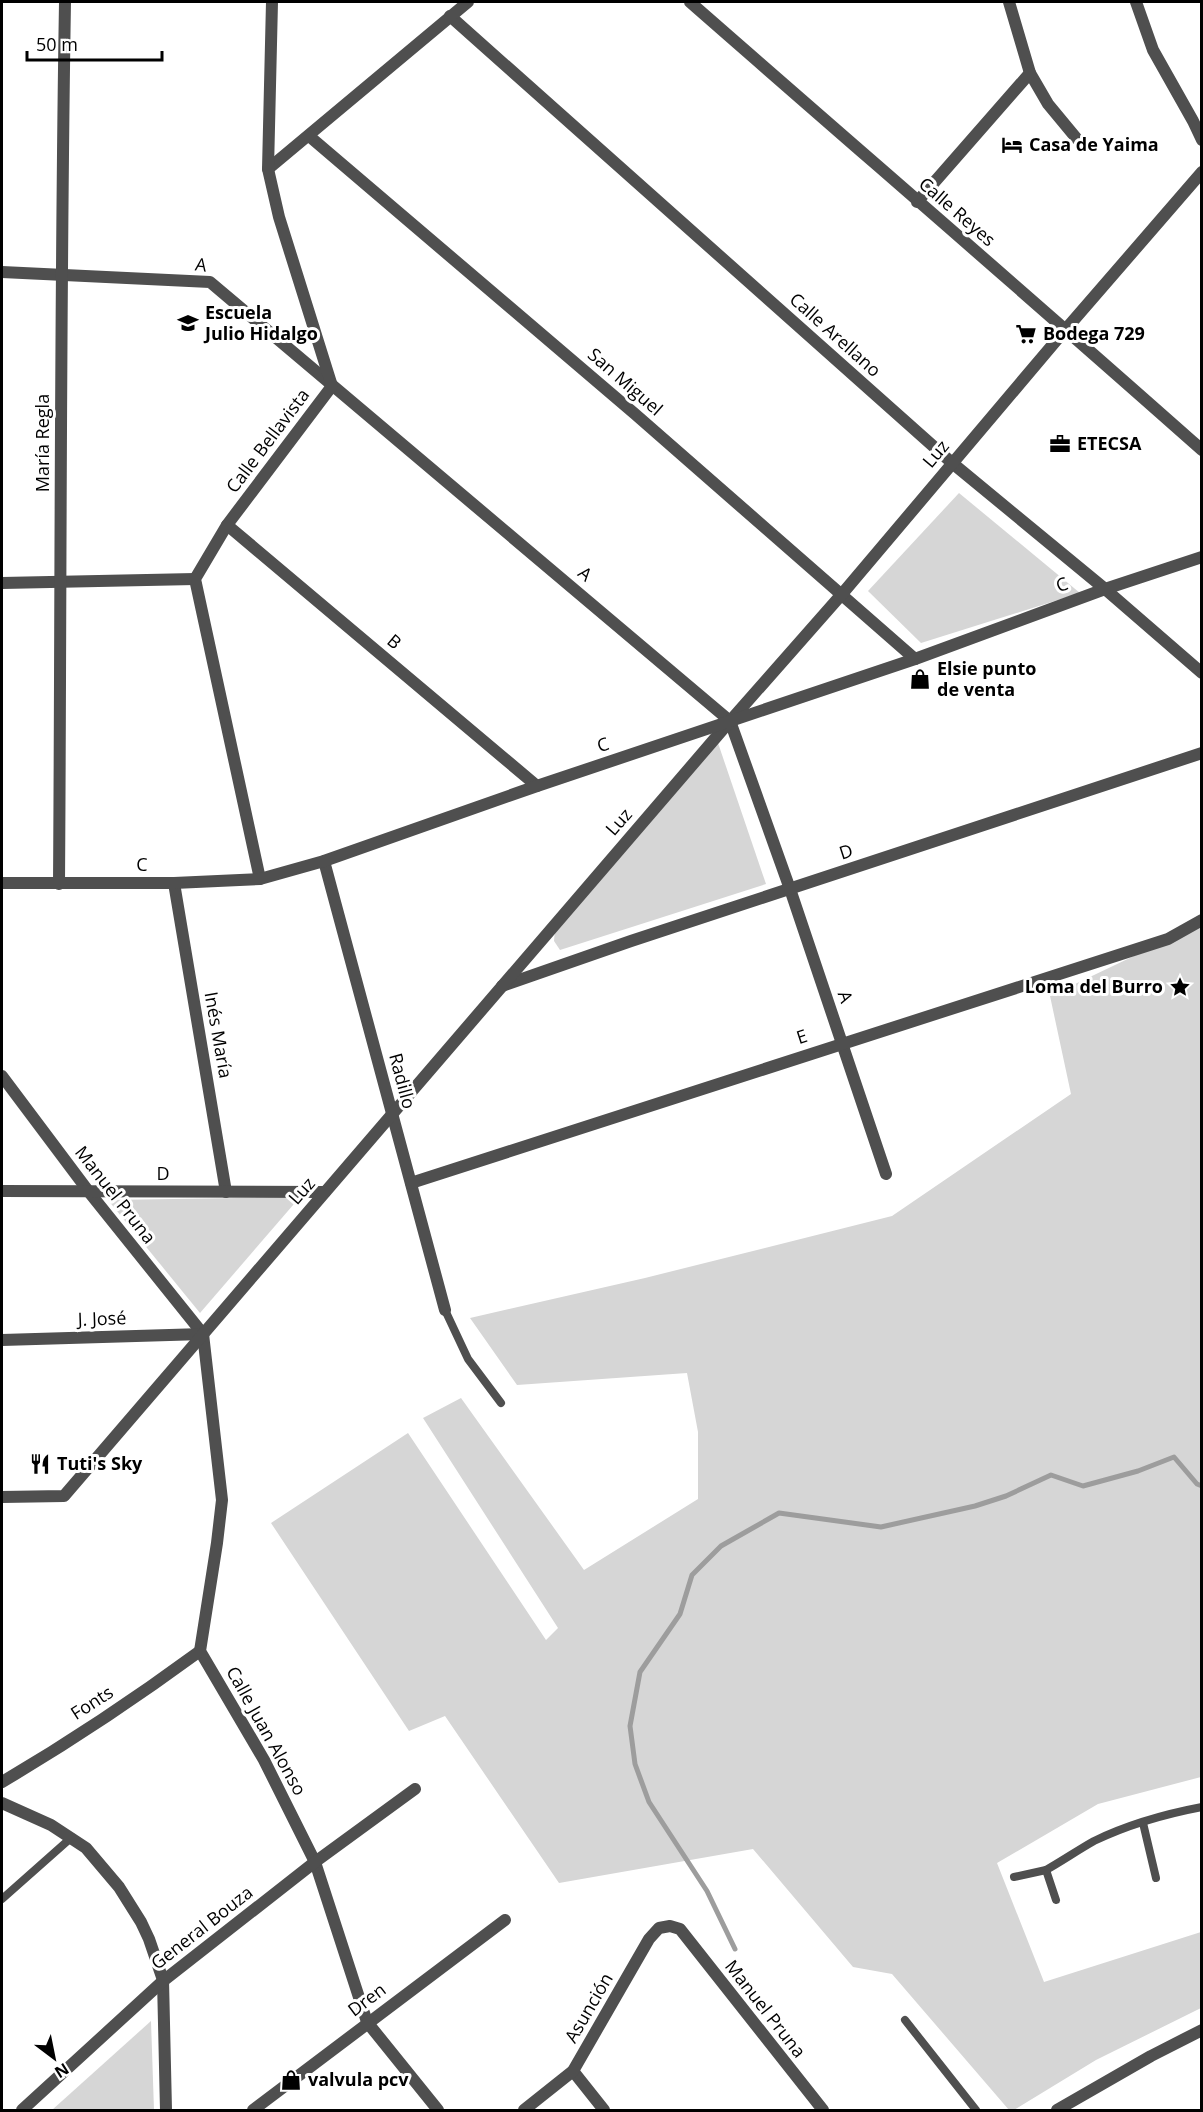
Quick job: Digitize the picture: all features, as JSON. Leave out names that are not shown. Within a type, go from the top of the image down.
[{"type":"street","name":"María Regla","points":[[59,884],[62,583],[61,274],[65,2]]},
{"type":"street","name":"Calle Bellavista","points":[[195,579],[227,525],[332,386],[279,217],[268,170],[272,2]]},
{"type":"street","points":[[268,170],[468,2]]},
{"type":"street","name":"Calle Reyes","points":[[690,2],[1202,450]]},
{"type":"street","points":[[1009,2],[1030,73],[1048,104],[1077,140]]},
{"type":"street","points":[[1136,2],[1153,50],[1202,140]]},
{"type":"street","name":"Calle Arellano","points":[[450,16],[951,462],[1105,589],[1202,673]]},
{"type":"street","points":[[917,202],[1030,73]]},
{"type":"street","name":"San Miguel","points":[[309,136],[915,659]]},
{"type":"street","name":"Luz","points":[[2,1497],[64,1496],[730,721],[842,594],[951,462],[1202,172]]},
{"type":"street","name":"A","points":[[2,272],[210,282],[730,721],[790,889],[886,1174]]},
{"type":"street","name":"B","points":[[227,525],[537,786]]},
{"type":"street","name":"C","points":[[2,883],[174,883],[260,879],[324,861],[537,786],[915,659],[1105,589],[1202,557]]},
{"type":"street","points":[[2,583],[195,579],[260,879]]},
{"type":"street","name":"D","points":[[502,986],[1202,753]]},
{"type":"street","name":"Radillo","points":[[324,861],[444,1310]]},
{"type":"street","name":"Inés María","points":[[174,883],[226,1192]]},
{"type":"street","name":"E","points":[[411,1184],[1168,939],[1202,920]]},
{"type":"street","name":"Manuel Pruna","points":[[2,1076],[89,1192],[203,1334]]},
{"type":"street","name":"D","points":[[2,1191],[325,1192]]},
{"type":"street","points":[[200,1651],[222,1500],[203,1334]]},
{"type":"street","name":"J. José","points":[[2,1340],[203,1334]]},
{"type":"street","name":"Fonts","points":[[2,1782],[155,1684],[200,1651]]},
{"type":"street","name":"Calle Juan Alonso","points":[[200,1651],[264,1760],[315,1862],[367,2022],[438,2110]]},
{"type":"street","name":"General Bouza","points":[[22,2110],[163,1981],[315,1862],[415,1789]]},
{"type":"street","points":[[2,1803],[51,1825],[86,1848],[106,1870],[149,1939],[163,1981],[166,2110]]},
{"type":"street","name":"Dren","points":[[253,2110],[505,1920]]},
{"type":"street","name":"Asunción","points":[[524,2110],[573,2071],[649,1939],[659,1928],[670,1926],[680,1929]]},
{"type":"street","name":"Manuel Pruna","points":[[680,1929],[823,2110]]},
{"type":"street","points":[[1057,2110],[1151,2056],[1202,2030]]},
{"type":"street","points":[[573,2071],[604,2110]]},
{"type":"lane","points":[[444,1310],[468,1359],[501,1403]]},
{"type":"lane","points":[[1014,1877],[1046,1870],[1095,1841],[1143,1822],[1202,1807]]},
{"type":"lane","points":[[1143,1822],[1156,1878]]},
{"type":"lane","points":[[2,1899],[72,1837]]},
{"type":"lane","points":[[1046,1870],[1056,1900]]},
{"type":"lane","points":[[905,2020],[976,2110]]},
{"type":"shaded area","points":[[959,493],[1080,593],[921,643],[868,591]]},
{"type":"shaded area","points":[[718,743],[766,884],[560,950],[554,941],[555,929]]},
{"type":"shaded area","points":[[1201,924],[1201,1777],[1098,1804],[997,1863],[1044,1982],[1201,1932],[1201,2008],[1096,2060],[1014,2110],[1009,2110],[892,1974],[853,1967],[753,1849],[559,1883],[445,1716],[409,1731],[271,1523],[408,1433],[546,1640],[558,1628],[423,1418],[461,1398],[584,1570],[698,1499],[698,1432],[687,1373],[517,1385],[470,1318],[645,1278],[892,1216],[1071,1094],[1050,996]]},
{"type":"shaded area","points":[[300,1197],[200,1313],[108,1200]]},
{"type":"shaded area","points":[[151,2021],[154,2110],[52,2110]]},
{"type":"waterway","points":[[735,1949],[707,1891],[649,1802],[635,1764],[630,1726],[640,1672],[680,1614],[692,1575],[721,1546],[779,1513],[881,1527],[975,1506],[1006,1496],[1051,1475],[1083,1486],[1138,1471],[1174,1457],[1197,1484],[1202,1486]]},
{"type":"place","name":"Casa de Yaima","points":[[1012,145]]},
{"type":"place","name":"Escuela Julio Hidalgo","points":[[188,323]]},
{"type":"place","name":"Bodega 729","points":[[1026,334]]},
{"type":"place","name":"ETECSA","points":[[1060,444]]},
{"type":"place","name":"Elsie punto de venta","points":[[920,679]]},
{"type":"place","name":"Loma del Burro","points":[[1180,987]]},
{"type":"place","name":"Tuti's Sky","points":[[40,1464]]},
{"type":"place","name":"valvula pcv","points":[[291,2080]]}]
